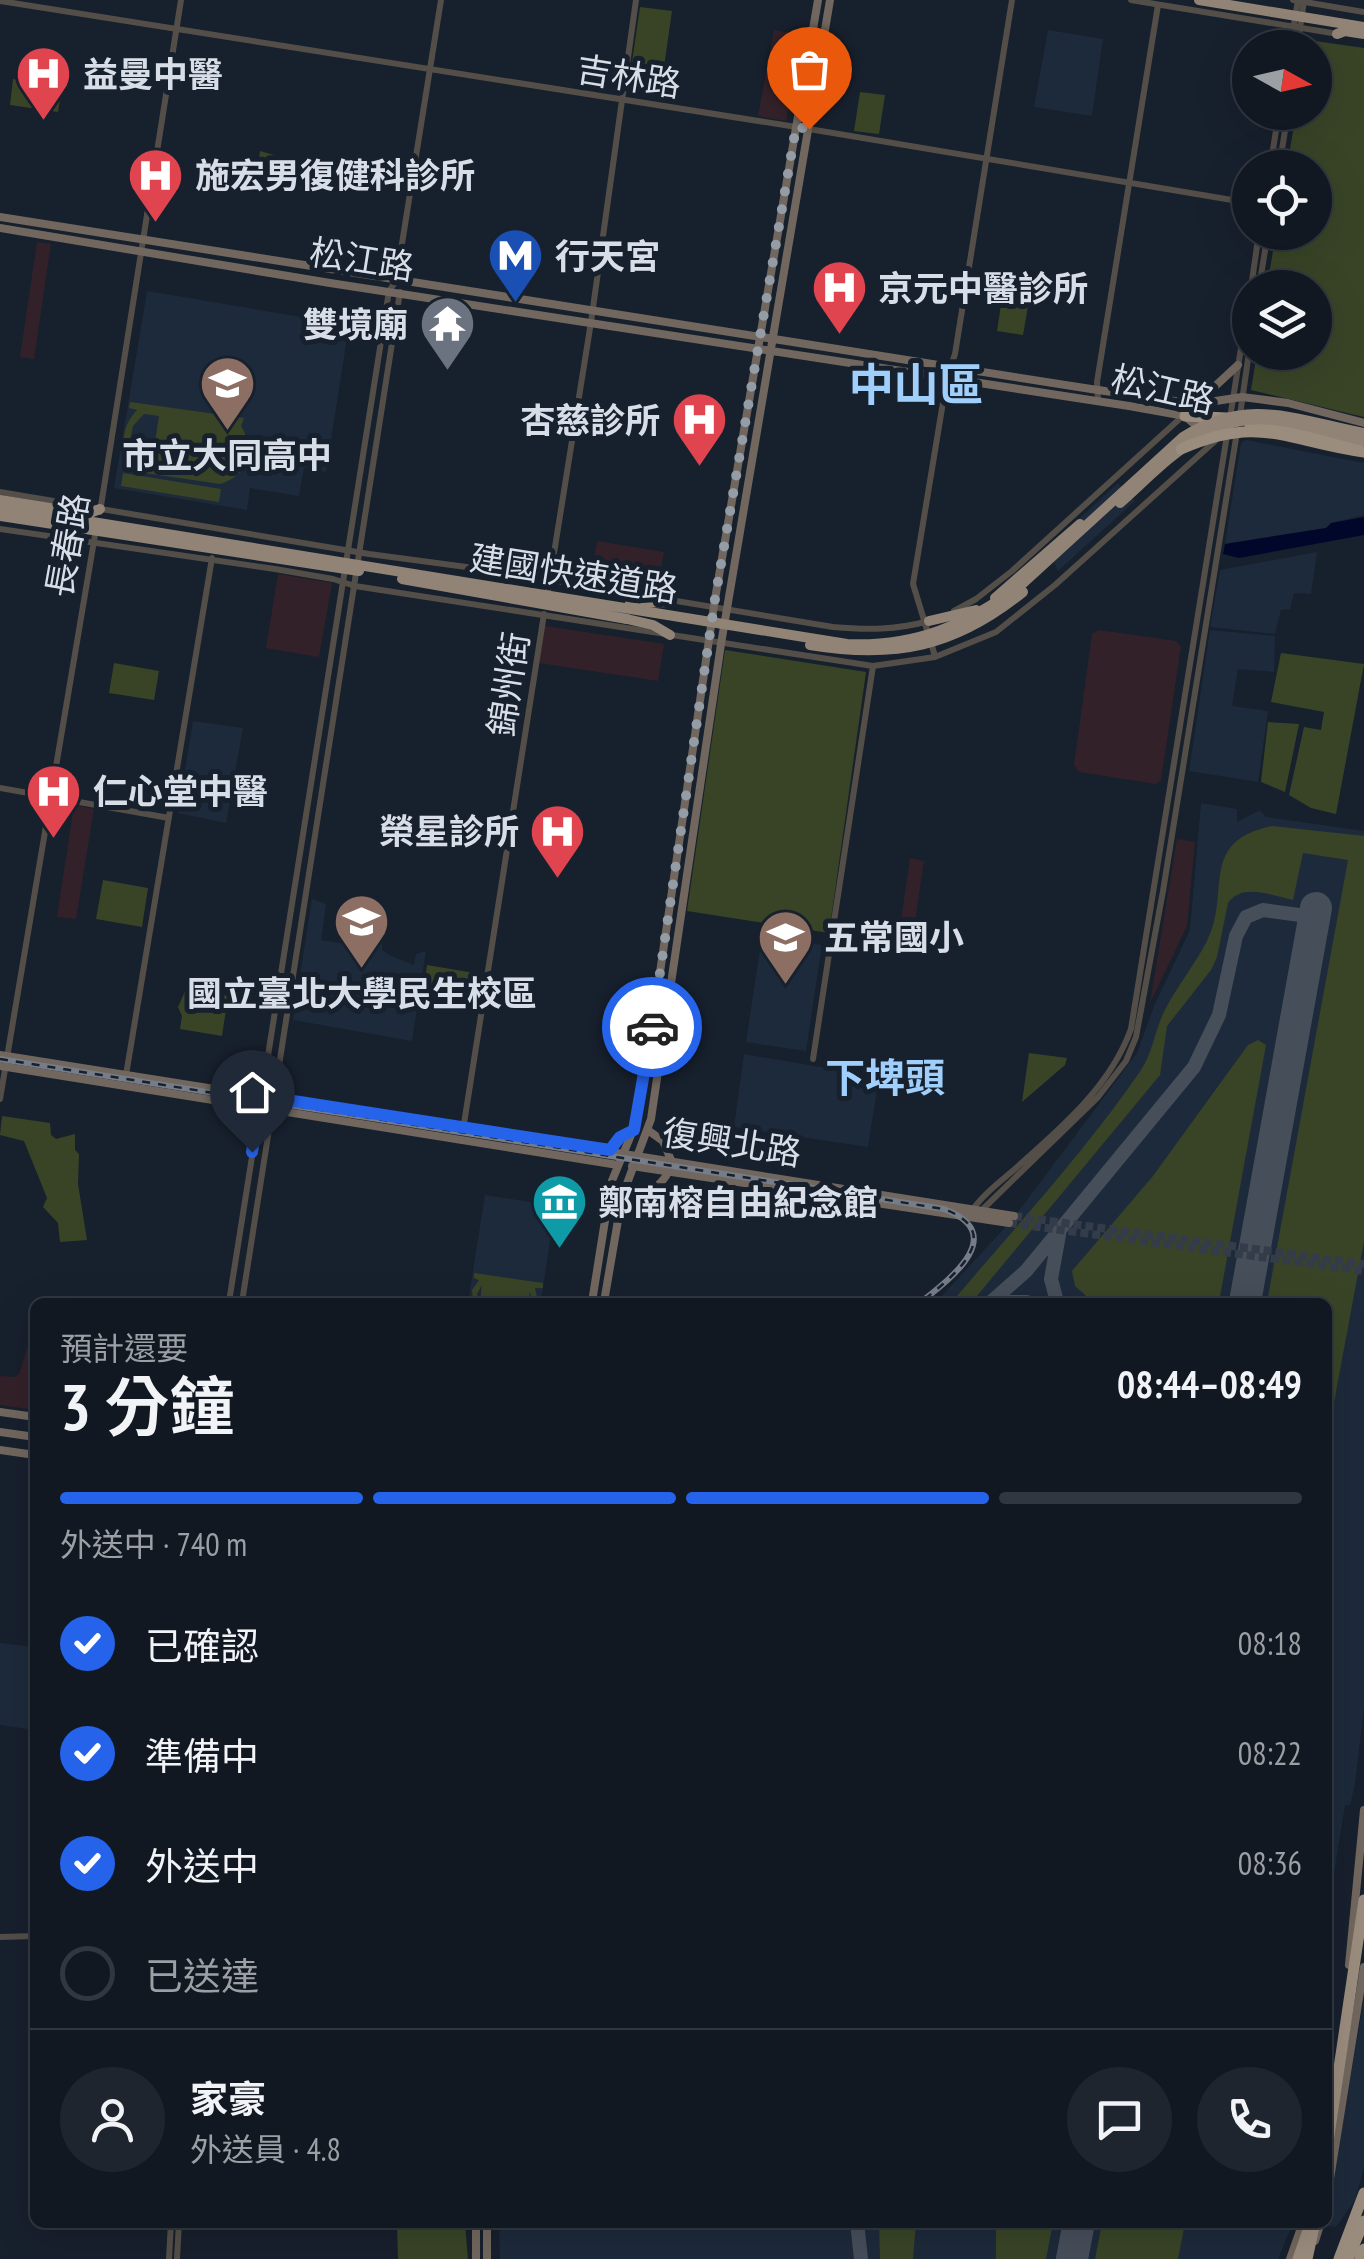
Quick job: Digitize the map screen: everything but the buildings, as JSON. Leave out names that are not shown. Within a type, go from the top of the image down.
[{"type":"highway","points":[[1198,0],[1364,30]]},
{"type":"highway","points":[[1232,0],[1364,30]]},
{"type":"highway","points":[[1342,33],[1364,30]]},
{"type":"highway","name":"建國快速道路","points":[[0,522],[381,571],[847,644],[910,641],[970,620],[1021,585],[1194,430],[1239,414],[1276,413],[1364,433]]},
{"type":"highway","points":[[1186,416],[1232,428],[1364,449]]},
{"type":"highway","points":[[1180,449],[1239,430],[1266,431],[1364,449]]},
{"type":"highway","name":"建國快速道路","points":[[0,508],[848,651],[899,650],[968,630],[1006,606],[1180,449]]},
{"type":"highway","points":[[926,621],[967,613],[994,599],[1158,460]]},
{"type":"highway","points":[[0,500],[87,514],[100,509]]},
{"type":"highway","points":[[381,571],[438,573],[630,604],[669,602]]},
{"type":"highway","points":[[381,571],[627,619],[653,625],[670,636]]},
{"type":"highway","points":[[1332,2115],[1364,1900]]},
{"type":"highway","points":[[1338,2259],[1364,2194]]},
{"type":"highway","points":[[1348,2259],[1364,2222]]},
{"type":"highway","points":[[1298,2259],[1311,2228]]},
{"type":"highway","points":[[1307,2259],[1312,2228]]},
{"type":"highway","points":[[1360,2259],[1364,2248]]},
{"type":"main road","points":[[593,1298],[608,1195],[634,1130],[644,1081],[714,608],[818,0]]},
{"type":"main road","points":[[605,1298],[624,1190],[649,1131],[721,644],[830,0]]},
{"type":"main road","name":"松江路","points":[[0,217],[389,291],[759,348],[772,345],[952,368],[1196,404],[1238,398],[1288,403],[1364,423]]},
{"type":"main road","name":"松江路","points":[[0,228],[591,310],[761,337],[772,345],[947,378],[1186,416]]},
{"type":"main road","points":[[1196,404],[1233,370]]},
{"type":"main road","name":"復興北路","points":[[4,1056],[623,1152],[974,1214]]},
{"type":"main road","name":"復興北路","points":[[3,1067],[618,1164],[974,1214]]},
{"type":"main road","points":[[610,1150],[620,1137],[634,1130]]},
{"type":"main road","points":[[649,1131],[663,1141],[670,1160]]},
{"type":"main road","points":[[624,1190],[640,1193],[653,1189],[669,1171]]},
{"type":"main road","points":[[974,1214],[1011,1219]]},
{"type":"main road","points":[[0,1412],[30,1416]]},
{"type":"main road","points":[[0,1432],[30,1436]]},
{"type":"main road","points":[[0,1450],[30,1454]]},
{"type":"main road","points":[[1332,2079],[1349,1966],[1364,1810]]},
{"type":"main road","points":[[1332,2166],[1364,1967]]},
{"type":"main road","points":[[476,2228],[476,2259]]},
{"type":"main road","points":[[487,2228],[487,2259]]},
{"type":"main road","points":[[1290,2259],[1309,2228]]},
{"type":"street","name":"長春路","points":[[0,1099],[4,1056],[100,509],[181,0]]},
{"type":"street","points":[[230,1298],[346,582],[389,291],[396,281],[441,0]]},
{"type":"street","name":"錦州街","points":[[462,1139],[591,322],[636,0]]},
{"type":"street","points":[[935,657],[913,584],[1012,0]]},
{"type":"street","points":[[1131,0],[1342,33]]},
{"type":"street","name":"吉林路","points":[[0,1],[1232,200]]},
{"type":"street","points":[[1297,28],[1299,1],[1364,12]]},
{"type":"street","points":[[1098,401],[1158,4]]},
{"type":"street","points":[[243,1298],[361,553],[400,292],[396,281]]},
{"type":"street","points":[[1238,370],[1238,398]]},
{"type":"street","points":[[974,1214],[1077,1121],[1113,1080],[1136,1038],[1244,370]]},
{"type":"street","points":[[0,492],[361,553],[648,595],[669,602],[871,630],[906,628],[958,610],[1000,580],[1196,404]]},
{"type":"street","points":[[1159,411],[1166,421],[1163,436]]},
{"type":"street","points":[[0,522],[93,543],[873,666],[935,657],[996,632],[1056,586],[1232,428]]},
{"type":"street","points":[[126,1075],[217,529]]},
{"type":"street","points":[[814,1059],[873,666]]},
{"type":"street","points":[[0,788],[169,818]]},
{"type":"street","points":[[0,1936],[30,1936]]},
{"type":"street","points":[[169,2259],[171,2228]]},
{"type":"street","points":[[177,2259],[179,2228]]},
{"type":"shaded area","points":[[774,30],[801,35],[786,121],[758,116]]},
{"type":"shaded area","points":[[1048,30],[1103,39],[1092,116],[1034,107]]},
{"type":"shaded area","points":[[37,242],[51,244],[34,359],[20,357]]},
{"type":"shaded area","name":"市立大同高中","points":[[147,291],[349,325],[326,472],[304,468],[299,496],[250,488],[247,510],[114,488]]},
{"type":"shaded area","points":[[1246,440],[1364,463],[1364,515],[1326,528],[1225,544],[1241,443]]},
{"type":"shaded area","points":[[1118,483],[1135,501],[1058,571],[1047,548]]},
{"type":"shaded area","points":[[597,541],[664,552],[656,597],[590,586]]},
{"type":"shaded area","points":[[1317,552],[1311,594],[1294,593],[1290,609],[1281,610],[1275,634],[1210,627],[1220,570]]},
{"type":"shaded area","points":[[278,574],[332,583],[319,657],[266,648]]},
{"type":"shaded area","points":[[545,626],[664,644],[658,681],[539,663]]},
{"type":"shaded area","points":[[1099,630],[1176,641],[1181,647],[1161,780],[1156,784],[1079,772],[1074,765],[1092,634]]},
{"type":"shaded area","points":[[1210,630],[1275,636],[1274,672],[1238,669],[1232,706],[1268,711],[1258,782],[1189,771]]},
{"type":"shaded area","points":[[193,721],[243,728],[226,823],[178,813]]},
{"type":"shaded area","points":[[1201,803],[1237,809],[1237,822],[1260,810],[1266,817],[1364,831],[1364,1707],[1355,1784],[1350,1805],[1345,1805],[1332,1886],[1332,1298],[940,1298],[1012,1220],[1137,1053],[1190,930]]},
{"type":"shaded area","points":[[74,805],[94,809],[76,919],[57,917]]},
{"type":"shaded area","points":[[1177,839],[1195,842],[1187,926],[1150,1003]]},
{"type":"shaded area","points":[[910,858],[924,861],[912,943],[898,941]]},
{"type":"shaded area","name":"國立臺北大學民生校區","points":[[312,899],[326,904],[321,940],[369,948],[370,942],[382,944],[382,950],[391,956],[414,965],[416,954],[426,951],[412,1041],[293,1020]]},
{"type":"shaded area","name":"五常國小","points":[[762,936],[822,945],[806,1051],[746,1042]]},
{"type":"shaded area","points":[[744,1054],[879,1077],[868,1147],[734,1127]]},
{"type":"shaded area","points":[[485,1195],[555,1206],[542,1298],[469,1298]]},
{"type":"shaded area","points":[[30,1340],[30,1409],[0,1405],[0,1376],[19,1374]]},
{"type":"shaded area","points":[[0,1643],[30,1646],[30,1729],[0,1725]]},
{"type":"shaded area","points":[[1364,1999],[1364,2168],[1355,2200],[1336,2227],[1332,2227],[1332,2185]]},
{"type":"shaded area","points":[[499,2228],[1291,2228],[1278,2259],[500,2259]]},
{"type":"green space","points":[[640,7],[672,11],[664,67],[632,62]]},
{"type":"green space","points":[[1332,43],[1364,48],[1364,417],[1251,390],[1254,370],[1332,370],[1332,270],[1270,270],[1273,250],[1332,250],[1332,150],[1290,150],[1293,130],[1332,130]]},
{"type":"green space","points":[[13,79],[62,86],[58,112],[10,105]]},
{"type":"green space","points":[[860,92],[885,95],[879,134],[854,131]]},
{"type":"green space","points":[[260,151],[298,162],[313,171],[309,191],[255,183]]},
{"type":"green space","points":[[1006,272],[1033,277],[1023,335],[997,331]]},
{"type":"green space","points":[[130,402],[244,418],[241,426],[248,444],[247,461],[237,475],[220,484],[138,472],[125,449],[124,433],[137,410],[129,408]],"holes":[[[144,414],[159,416],[151,468],[141,465],[146,464],[147,456],[141,455],[139,463],[129,445],[133,426]]]},
{"type":"green space","points":[[123,473],[221,489],[219,502],[121,486]]},
{"type":"green space","points":[[725,650],[866,672],[829,933],[687,911]]},
{"type":"green space","points":[[1281,653],[1364,664],[1336,814],[1311,808],[1289,795],[1304,727],[1321,730],[1324,712],[1271,702]]},
{"type":"green space","points":[[114,663],[159,671],[154,700],[109,693]]},
{"type":"green space","points":[[1268,722],[1299,724],[1285,792],[1261,782]]},
{"type":"green space","points":[[1272,826],[1364,836],[1364,1241],[1332,1413],[1332,1298],[1268,1298],[1348,860],[1303,853],[1293,900],[1249,892],[1228,903],[1211,970],[1167,1026],[1160,1075],[975,1298],[955,1298],[1073,1159],[1141,1070],[1163,1014],[1207,941],[1214,923],[1225,856],[1249,834]]},
{"type":"green space","points":[[103,880],[148,888],[142,927],[96,919]]},
{"type":"green space","points":[[427,965],[480,974],[477,995],[424,987]]},
{"type":"green space","points":[[186,989],[228,996],[222,1036],[180,1029],[182,1016],[178,1007]]},
{"type":"green space","points":[[1258,1040],[1266,1045],[1220,1298],[1088,1298],[1075,1286],[1072,1271],[1153,1176],[1248,1045]]},
{"type":"green space","points":[[1029,1053],[1067,1058],[1065,1065],[1022,1102]]},
{"type":"green space","points":[[2,1116],[50,1123],[51,1135],[56,1139],[75,1134],[87,1240],[60,1242],[58,1223],[43,1207],[47,1198],[24,1141],[0,1135]]},
{"type":"green space","points":[[474,1273],[543,1283],[543,1288],[535,1288],[537,1298],[532,1298],[530,1292],[529,1298],[480,1298],[482,1285],[478,1298],[473,1298],[472,1290],[479,1280]]},
{"type":"green space","points":[[397,2228],[465,2228],[468,2259],[398,2259]]},
{"type":"green space","points":[[879,2228],[916,2228],[913,2259],[880,2259]]},
{"type":"green space","points":[[996,2228],[1052,2228],[1046,2259],[996,2259]]},
{"type":"green space","points":[[1101,2228],[1184,2228],[1178,2259],[1095,2259]]},
{"type":"water","points":[[1364,517],[1364,535],[1239,558],[1223,554],[1225,544],[1326,528],[1331,523]]},
{"type":"taxiway","points":[[996,1298],[1026,1271],[1194,1067],[1219,1015],[1236,936],[1246,917],[1263,910],[1314,917]]},
{"type":"taxiway","points":[[1056,1298],[1051,1279],[1059,1235]]},
{"type":"taxiway","points":[[858,2228],[861,2259]]},
{"type":"runway","points":[[1246,1298],[1316,908]]},
{"type":"runway","points":[[1072,2259],[1078,2228]]},
{"type":"tunnel","points":[[1014,1216],[1364,1264]]},
{"type":"tunnel","points":[[1009,1223],[1364,1271]]},
{"type":"railway","points":[[0,1059],[944,1209],[963,1219],[972,1231],[973,1243],[958,1269],[926,1298]]},
{"type":"way so far","points":[[652,1027],[715,599],[796,127],[809,129]]},
{"type":"place","name":"益曼中醫","points":[[44,123]]},
{"type":"place","name":"施宏男復健科診所","points":[[156,224]]},
{"type":"place","name":"行天宮","points":[[516,305]]},
{"type":"place","name":"京元中醫診所","points":[[839,337]]},
{"type":"place","name":"雙境廟","points":[[447,373]]},
{"type":"place","name":"市立大同高中","points":[[227,433]]},
{"type":"place","name":"杏慈診所","points":[[699,469]]},
{"type":"place","name":"仁心堂中醫","points":[[54,840]]},
{"type":"place","name":"榮星診所","points":[[558,880]]},
{"type":"place","name":"國立臺北大學民生校區","points":[[362,971]]},
{"type":"place","name":"五常國小","points":[[785,986]]},
{"type":"place","name":"鄭南榕自由紀念館","points":[[559,1251]]},
{"type":"district","name":"中山區","points":[[916,384]]},
{"type":"district","name":"下埤頭","points":[[885,1077]]},
{"type":"route","points":[[252,1152],[261,1096],[610,1150],[620,1137],[634,1130],[652,1027]]}]
